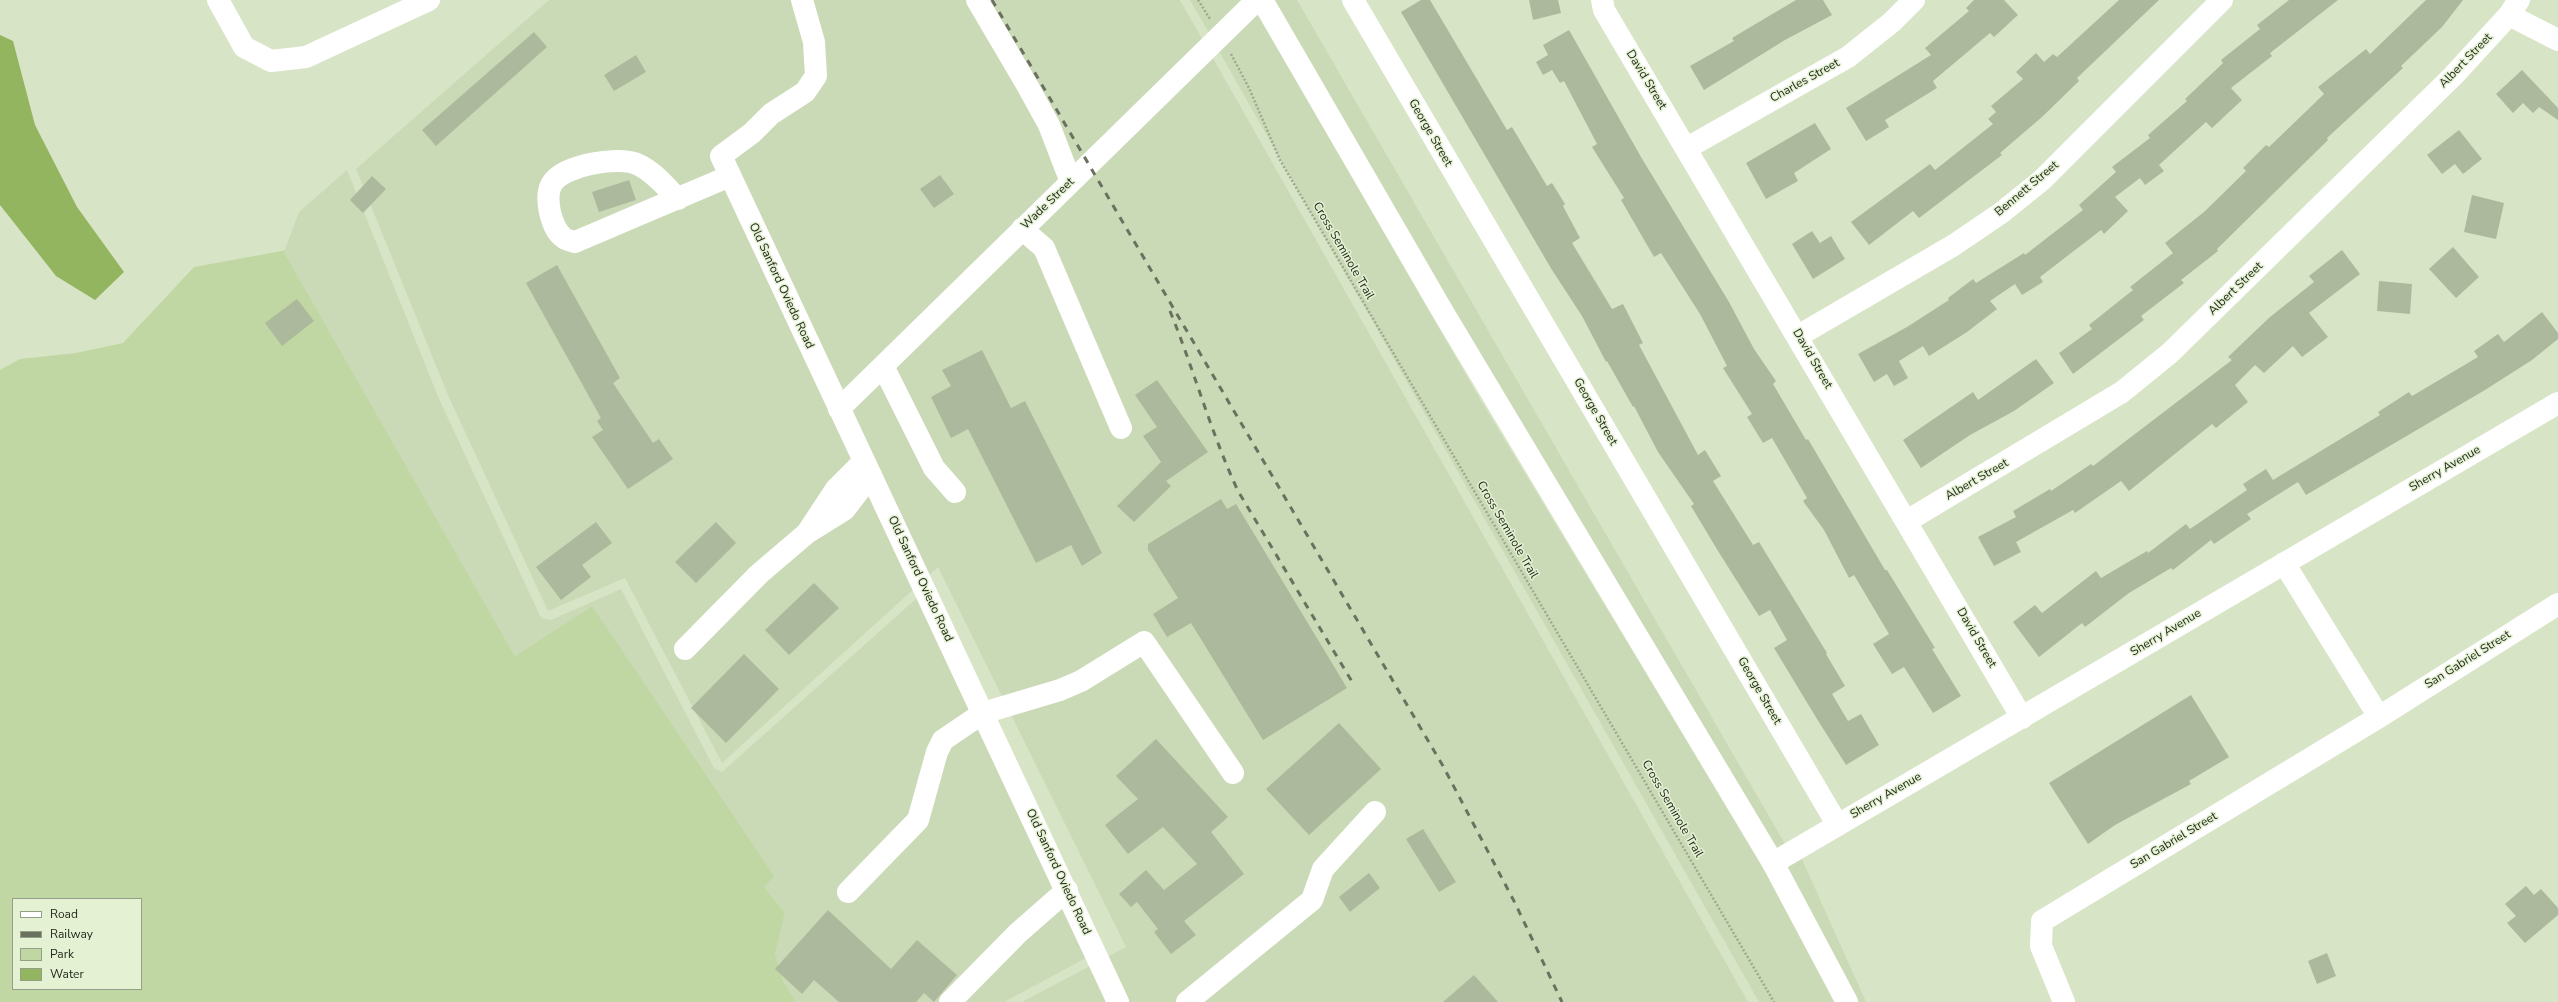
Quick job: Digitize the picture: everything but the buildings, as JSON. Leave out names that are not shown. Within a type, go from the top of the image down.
[{"type":"street","points":[[218,0],[244,46],[271,62],[306,57],[430,0]]},
{"type":"street","name":"Old Sanford Oviedo Road","points":[[802,0],[814,42],[816,76],[805,92],[771,114],[752,132],[721,156],[1067,890],[1118,1002]]},
{"type":"street","points":[[977,0],[1038,105],[1071,182]]},
{"type":"street","name":"Wade Street","points":[[839,409],[1257,0]]},
{"type":"street","points":[[1262,0],[1443,312],[1773,863],[1847,1002]]},
{"type":"street","name":"George Street","points":[[1352,0],[1836,824]]},
{"type":"street","name":"David Street","points":[[1602,0],[1604,10],[1798,336],[2022,718]]},
{"type":"street","name":"Charles Street","points":[[1687,148],[1848,57],[1892,22],[1914,0]]},
{"type":"street","name":"Bennett Street","points":[[1798,336],[1954,245],[2001,213],[2042,180],[2222,0]]},
{"type":"street","points":[[2514,8],[2558,40]]},
{"type":"street","name":"Albert Street","points":[[1907,521],[2115,396],[2170,353],[2453,76],[2514,8]]},
{"type":"street","points":[[678,199],[654,175],[639,164],[623,160],[592,164],[565,173],[553,182],[547,196],[552,221],[563,238],[575,242],[678,199],[730,176]]},
{"type":"street","points":[[1022,230],[1044,248],[1121,428]]},
{"type":"street","points":[[883,366],[934,468],[955,492]]},
{"type":"street","name":"Sherry Avenue","points":[[1773,863],[1836,824],[2022,718],[2558,403]]},
{"type":"street","points":[[685,649],[759,574],[807,533],[836,489],[867,468]]},
{"type":"street","points":[[2284,563],[2379,717]]},
{"type":"street","name":"San Gabriel Street","points":[[2064,1002],[2041,946],[2042,921],[2379,717],[2558,604]]},
{"type":"street","points":[[848,892],[918,820],[937,752],[943,740],[983,713],[1060,690],[1081,681],[1144,642],[1233,773]]},
{"type":"street","points":[[1187,1002],[1312,900],[1323,869],[1375,812]]},
{"type":"street","points":[[950,1002],[1018,934],[1067,890]]},
{"type":"path","points":[[1198,0],[1208,16]]},
{"type":"path","name":"Cross Seminole Trail","points":[[1236,62],[1280,160],[1774,1002]]},
{"type":"shaded area","points":[[549,0],[1180,0],[1748,1002],[1022,1002],[1126,947],[938,567],[722,763],[625,578],[548,611],[448,395],[356,169]]},
{"type":"shaded area","points":[[1190,0],[1243,0],[1209,33]]},
{"type":"shaded area","points":[[1275,0],[1297,0],[1785,844],[1778,849],[1495,381]]},
{"type":"shaded area","points":[[1257,13],[1481,401],[1764,868],[1834,1002],[1759,1002],[1219,51]]},
{"type":"shaded area","points":[[347,170],[439,399],[541,618],[551,620],[621,589],[714,768],[722,772],[917,598],[1086,958],[1004,1002],[796,1002],[784,983],[775,954],[785,913],[764,887],[592,606],[515,656],[284,252],[299,212]]},
{"type":"shaded area","points":[[1801,857],[1866,1002],[1859,1002],[1787,866]]},
{"type":"green space","points":[[287,250],[284,252],[515,656],[592,606],[774,876],[764,887],[785,913],[775,954],[784,983],[796,1002],[0,1002],[0,370],[20,359],[76,353],[123,343],[194,267]]},
{"type":"water","points":[[0,35],[13,41],[35,125],[77,207],[124,272],[95,300],[56,276],[0,205]]},
{"type":"railway","points":[[992,0],[1443,766],[1515,903],[1562,1002]]},
{"type":"railway","points":[[1170,311],[1219,447],[1238,491],[1354,685]]}]
